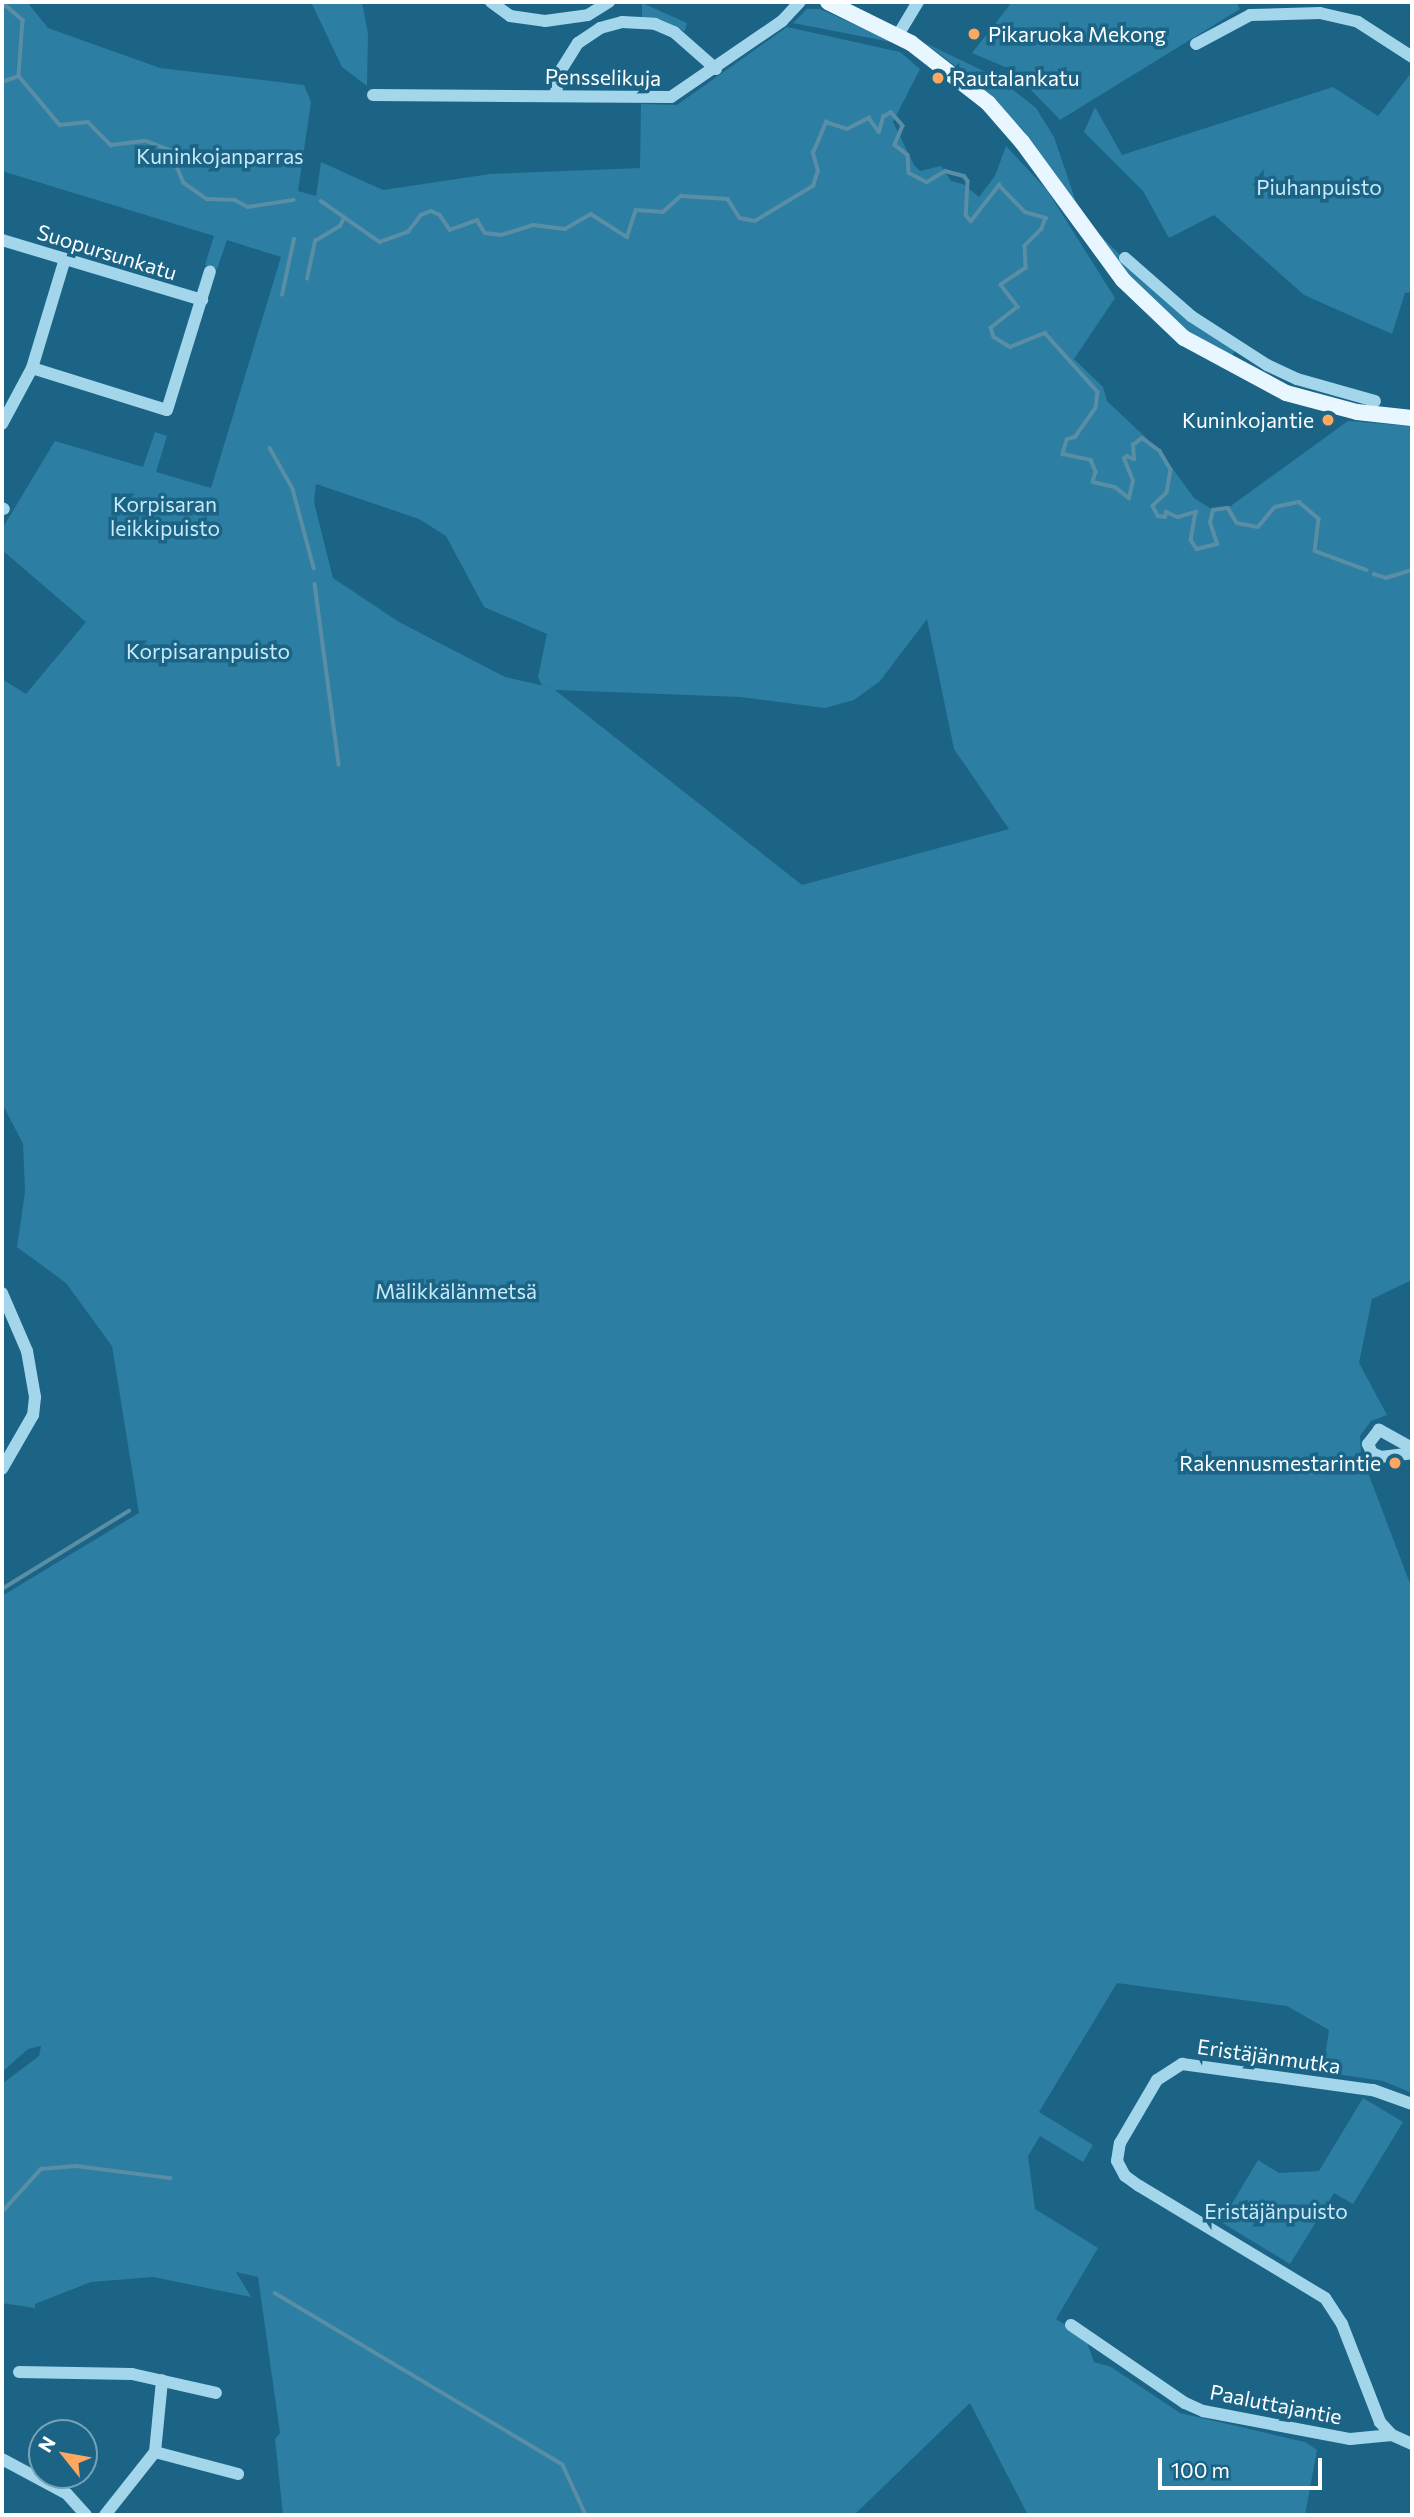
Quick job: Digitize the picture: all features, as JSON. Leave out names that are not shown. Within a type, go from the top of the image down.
[{"type":"main road","points":[[828,2],[898,35],[988,103],[1022,142],[1108,262],[1161,319],[1211,355],[1267,385],[1357,412],[1412,418]]},
{"type":"street","points":[[491,2],[504,13],[523,19],[558,20],[594,12],[609,2]]},
{"type":"street","name":"Pensselikuja","points":[[373,94],[671,97],[716,69],[782,21],[800,2]]},
{"type":"street","points":[[898,35],[918,2]]},
{"type":"street","points":[[1196,44],[1250,15],[1340,8],[1412,57]]},
{"type":"street","points":[[594,12],[600,28]]},
{"type":"street","points":[[555,96],[568,56],[600,28],[622,22],[655,24],[683,36],[716,69]]},
{"type":"street","name":"Suopursunkatu","points":[[2,240],[202,300]]},
{"type":"street","points":[[1125,258],[1191,316],[1275,369],[1375,401]]},
{"type":"street","points":[[2,424],[32,368],[65,259]]},
{"type":"street","points":[[32,368],[167,410],[211,271]]},
{"type":"street","points":[[1267,385],[1275,369]]},
{"type":"street","points":[[2,1293],[27,1351],[35,1397],[29,1423],[2,1469]]},
{"type":"street","name":"Eristäjänmutka","points":[[1392,2435],[1380,2422],[1342,2324],[1325,2298],[1139,2186],[1125,2176],[1117,2161],[1120,2143],[1157,2080],[1182,2064],[1373,2090],[1412,2104]]},
{"type":"street","name":"Paaluttajantie","points":[[1071,2325],[1185,2403],[1203,2411],[1350,2439],[1392,2435],[1412,2444]]},
{"type":"street","points":[[19,2372],[132,2374],[216,2393]]},
{"type":"street","points":[[105,2515],[155,2452],[162,2380]]},
{"type":"street","points":[[155,2452],[237,2474]]},
{"type":"street","points":[[2,2459],[67,2494],[86,2515]]},
{"type":"green space","name":"Mälikkälänmetsä","points":[[2,2],[27,2],[48,28],[160,68],[304,85],[311,102],[298,191],[316,196],[321,162],[383,190],[490,174],[640,168],[641,104],[677,105],[787,27],[900,52],[920,69],[893,122],[914,165],[920,171],[941,166],[951,181],[963,184],[979,197],[995,176],[1006,146],[1047,190],[1115,298],[1074,359],[1103,387],[1107,401],[1160,451],[1194,498],[1213,510],[1228,508],[1348,421],[1412,426],[1412,1280],[1372,1299],[1359,1363],[1387,1415],[1371,1421],[1360,1436],[1361,1454],[1412,1589],[1412,2093],[1383,2081],[1323,2072],[1329,2030],[1287,2006],[1117,1983],[1039,2112],[1093,2145],[1083,2162],[1040,2136],[1028,2156],[1035,2209],[1098,2248],[1056,2319],[1085,2337],[1094,2362],[1111,2367],[1180,2413],[1305,2442],[1317,2450],[1305,2515],[1028,2515],[970,2403],[854,2515],[283,2515],[275,2439],[280,2433],[258,2277],[236,2272],[251,2297],[153,2277],[91,2282],[35,2304],[35,2308],[2,2303],[2,2084],[39,2056],[41,2046],[28,2049],[2,2072],[2,1596],[139,1513],[112,1346],[66,1283],[17,1247],[25,1192],[23,1144],[2,1103],[2,679],[26,694],[86,622],[2,550],[2,529],[55,441],[143,467],[155,432],[167,436],[156,472],[211,488],[281,257],[227,240],[217,269],[205,265],[214,236],[2,171]],"holes":[[[316,484],[419,519],[446,536],[484,607],[547,634],[538,677],[542,685],[554,688],[505,677],[399,622],[333,578],[314,502]],[[927,619],[954,749],[1009,829],[802,885],[555,690],[741,697],[825,708],[854,700],[880,681]]]},
{"type":"green space","points":[[311,2],[362,2],[368,33],[367,86],[342,67]]},
{"type":"green space","points":[[1012,2],[1236,2],[1240,9],[1060,120],[1012,70],[972,53]]},
{"type":"green space","points":[[642,3],[687,23],[685,31],[642,17]]},
{"type":"green space","points":[[807,9],[820,9],[896,43],[793,23]]},
{"type":"green space","points":[[925,43],[998,78],[1036,108],[1054,137],[1076,202],[1096,231],[1174,308],[1236,349],[1232,355],[1192,334],[1139,287],[1113,258],[1022,129],[974,80]]},
{"type":"green space","name":"Piuhanpuisto","points":[[1412,72],[1412,292],[1405,293],[1392,334],[1304,295],[1214,215],[1169,238],[1143,191],[1084,132],[1095,107],[1122,155],[1333,87],[1378,116]]},
{"type":"green space","name":"Eristäjänpuisto","points":[[1363,2098],[1403,2122],[1353,2204],[1334,2193],[1290,2264],[1221,2222],[1258,2160],[1279,2173],[1319,2171]]},
{"type":"waterway","points":[[2,2],[23,20],[19,76],[60,125],[88,122],[111,145],[146,141],[170,150],[184,183],[207,199],[235,200],[248,207],[293,200]]},
{"type":"waterway","points":[[2,82],[19,76]]},
{"type":"waterway","points":[[321,201],[380,242],[408,232],[421,215],[431,211],[440,215],[450,230],[477,220],[485,233],[501,235],[533,225],[565,229],[591,214],[627,237],[636,210],[663,212],[681,196],[728,199],[740,218],[755,221],[813,186],[818,171],[813,153],[826,122],[847,129],[869,118],[879,132],[883,117],[891,112],[903,126],[895,145],[908,155],[909,173],[927,182],[945,171],[964,176],[968,181],[966,215],[971,221],[999,185],[1025,212],[1046,218],[1042,229],[1025,246],[1026,268],[1001,285],[1018,307],[991,328],[994,337],[1010,347],[1045,333],[1098,392],[1096,408],[1076,437],[1067,440],[1063,454],[1091,460],[1096,472],[1093,482],[1115,487],[1129,498],[1133,481],[1124,459],[1127,456],[1134,459],[1133,445],[1142,438],[1160,451],[1171,470],[1167,493],[1153,506],[1158,516],[1165,517],[1166,512],[1178,517],[1196,512],[1191,540],[1197,549],[1217,544],[1210,523],[1213,510],[1228,508],[1237,523],[1258,527],[1275,507],[1299,502],[1319,519],[1315,551],[1367,570]]},
{"type":"waterway","points":[[307,279],[315,241],[340,226],[344,218]]},
{"type":"waterway","points":[[282,295],[294,239]]},
{"type":"waterway","points":[[270,448],[293,489],[314,568]]},
{"type":"waterway","points":[[1374,574],[1386,578],[1412,570]]},
{"type":"waterway","points":[[315,584],[339,764]]},
{"type":"waterway","points":[[2,1589],[129,1511]]},
{"type":"waterway","points":[[2,2212],[41,2169],[76,2166],[170,2178]]},
{"type":"waterway","points":[[275,2293],[563,2465],[586,2515]]},
{"type":"place","name":"Pikaruoka Mekong","points":[[974,34]]},
{"type":"place","name":"Rautalankatu","points":[[938,78]]},
{"type":"place","name":"Kuninkojantie","points":[[1328,420]]},
{"type":"place","name":"Rakennusmestarintie","points":[[1395,1463]]},
{"type":"park label","name":"Kuninkojanparras","points":[[220,156]]},
{"type":"park label","name":"Korpisaran leikkipuisto","points":[[165,516]]},
{"type":"park label","name":"Korpisaranpuisto","points":[[208,651]]}]
